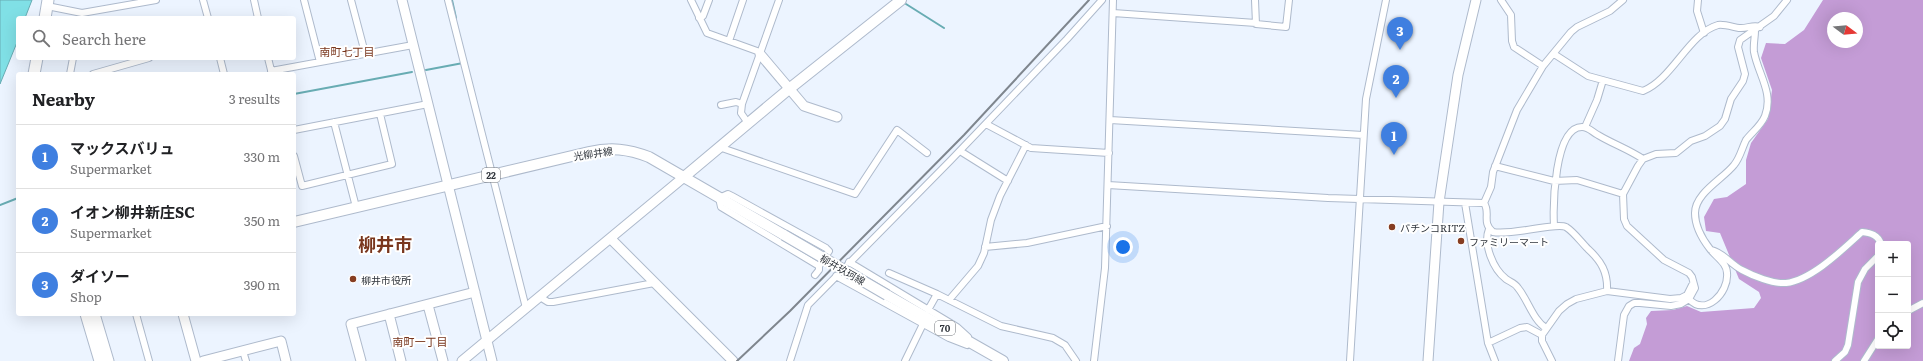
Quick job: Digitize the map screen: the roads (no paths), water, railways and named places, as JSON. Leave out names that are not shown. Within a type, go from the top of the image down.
[{"type":"highway","points":[[45,16],[47,3]]},
{"type":"highway","points":[[34,72],[37,60]]},
{"type":"highway","points":[[87,316],[100,361]]},
{"type":"highway","points":[[95,316],[108,361]]},
{"type":"main road","points":[[684,177],[788,89],[900,0]]},
{"type":"main road","name":"光柳井線","points":[[296,222],[602,149],[614,148],[636,151],[649,156],[684,177]]},
{"type":"main road","name":"柳井玖珂線","points":[[684,177],[1003,361]]},
{"type":"street","points":[[47,3],[82,16],[156,0]]},
{"type":"street","points":[[203,0],[207,16]]},
{"type":"street","points":[[254,0],[258,16]]},
{"type":"street","points":[[304,0],[320,62]]},
{"type":"street","points":[[351,0],[365,53]]},
{"type":"street","points":[[402,0],[492,361]]},
{"type":"street","points":[[448,0],[526,308]]},
{"type":"street","points":[[691,0],[707,33],[757,51],[804,106],[837,117]]},
{"type":"street","points":[[699,18],[703,16],[709,0]]},
{"type":"street","points":[[729,41],[743,0]]},
{"type":"street","points":[[748,123],[740,113],[742,104],[779,0]]},
{"type":"street","points":[[790,361],[808,305],[1067,40],[1102,0]]},
{"type":"street","points":[[1094,361],[1105,268],[1113,0]]},
{"type":"street","points":[[1255,0],[1256,23]]},
{"type":"street","points":[[1113,13],[1256,23],[1286,27],[1289,0]]},
{"type":"street","points":[[1350,361],[1366,99],[1386,0]]},
{"type":"street","points":[[1428,361],[1439,202],[1458,75],[1476,0]]},
{"type":"street","points":[[1501,0],[1511,14],[1512,41],[1514,47],[1543,66]]},
{"type":"street","points":[[1546,328],[1539,321],[1518,287],[1506,280],[1492,259],[1488,237],[1490,229],[1486,219],[1486,206],[1484,203],[1491,187],[1495,166],[1516,110],[1530,90],[1543,66],[1571,32],[1610,11],[1623,0]]},
{"type":"street","points":[[1698,0],[1697,11],[1704,33]]},
{"type":"street","points":[[1618,361],[1624,315],[1629,306],[1634,303],[1671,306],[1682,304],[1689,299],[1695,288],[1689,273],[1664,260],[1627,226],[1623,214],[1623,194],[1638,166],[1643,160],[1656,154],[1676,153],[1691,141],[1709,134],[1720,126],[1725,119],[1731,99],[1743,81],[1745,74],[1745,68],[1740,55],[1739,43],[1744,37],[1758,29],[1777,13],[1787,0]]},
{"type":"street","points":[[1554,54],[1580,73],[1637,90],[1646,90],[1661,79],[1704,33],[1718,25],[1744,28],[1756,26],[1758,29]]},
{"type":"street","points":[[1689,299],[1697,306],[1703,306],[1714,302],[1725,287],[1727,273],[1725,266],[1710,250],[1701,234],[1695,220],[1695,212],[1697,204],[1702,196],[1734,165],[1748,138],[1761,124],[1768,107],[1764,79],[1754,53],[1758,29]]},
{"type":"street","points":[[276,72],[365,53],[413,45]]},
{"type":"street","points":[[70,72],[74,60]]},
{"type":"street","points":[[100,72],[142,60]]},
{"type":"street","points":[[220,60],[224,72]]},
{"type":"street","points":[[269,60],[272,72]]},
{"type":"street","points":[[1585,127],[1597,100],[1603,80]]},
{"type":"street","points":[[721,105],[736,102],[742,104]]},
{"type":"street","points":[[296,130],[428,104]]},
{"type":"street","points":[[296,188],[392,164],[380,114]]},
{"type":"street","points":[[1110,120],[1363,135]]},
{"type":"street","points":[[334,122],[356,207]]},
{"type":"street","points":[[986,124],[1031,148],[1109,153]]},
{"type":"street","points":[[1554,226],[1554,181],[1560,151],[1574,129],[1585,127],[1597,135],[1628,149],[1643,160]]},
{"type":"street","points":[[719,148],[854,194],[897,130],[926,153]]},
{"type":"street","points":[[949,300],[978,266],[985,247],[991,220],[1026,145]]},
{"type":"street","points":[[960,151],[1008,181]]},
{"type":"street","points":[[296,164],[302,186]]},
{"type":"street","points":[[1495,166],[1554,181],[1576,180],[1623,194]]},
{"type":"street","points":[[462,361],[486,340],[540,298],[684,177]]},
{"type":"street","points":[[1108,185],[1359,199],[1484,203]]},
{"type":"street","points":[[815,275],[828,251],[826,248],[728,194],[719,198],[721,207],[819,266]]},
{"type":"street","points":[[1465,203],[1488,343],[1495,361]]},
{"type":"street","points":[[985,247],[1027,243],[1107,226]]},
{"type":"street","points":[[1490,229],[1499,233],[1564,226],[1598,258],[1603,269],[1607,291]]},
{"type":"street","points":[[1710,250],[1721,253],[1742,270],[1766,279],[1786,283],[1804,278],[1833,257],[1862,232],[1871,233],[1879,238],[1880,241]]},
{"type":"street","points":[[611,239],[733,361]]},
{"type":"street","points":[[1835,361],[1845,352],[1848,345],[1858,282],[1865,269],[1875,259]]},
{"type":"street","points":[[849,262],[957,328],[977,346]]},
{"type":"street","points":[[889,273],[937,294],[1001,326],[1053,338],[1065,345],[1076,361]]},
{"type":"street","points":[[836,276],[949,338],[965,344],[977,346]]},
{"type":"street","points":[[864,292],[873,277]]},
{"type":"street","points":[[1552,361],[1542,341],[1542,334],[1567,304],[1576,299],[1607,291],[1670,299],[1681,298],[1689,291],[1693,282]]},
{"type":"street","points":[[540,298],[548,302],[553,302],[654,283]]},
{"type":"street","points":[[361,361],[351,324],[475,292]]},
{"type":"street","points":[[928,310],[937,294]]},
{"type":"street","points":[[1911,309],[1923,303]]},
{"type":"street","points":[[428,305],[443,361]]},
{"type":"street","points":[[389,314],[402,361]]},
{"type":"street","points":[[137,316],[149,361]]},
{"type":"street","points":[[184,316],[196,361]]},
{"type":"street","points":[[905,361],[923,324]]},
{"type":"street","points":[[1488,343],[1520,328],[1527,327],[1542,334]]},
{"type":"street","points":[[203,361],[281,341],[286,361]]},
{"type":"street","points":[[1864,361],[1875,344]]},
{"type":"street","points":[[243,351],[246,361]]},
{"type":"water","points":[[0,0],[32,0],[26,16],[16,16],[16,45],[0,84]]},
{"type":"waterway","points":[[452,0],[456,18]]},
{"type":"waterway","points":[[906,4],[944,28]]},
{"type":"waterway","points":[[426,70],[463,63]]},
{"type":"waterway","points":[[296,94],[412,72]]},
{"type":"waterway","points":[[0,205],[16,199]]},
{"type":"railway","points":[[737,361],[790,311],[964,135],[1089,0]]},
{"type":"place","name":"ダイソー","points":[[1400,50]]},
{"type":"place","name":"イオン柳井新庄SC","points":[[1396,98]]},
{"type":"place","name":"マックスバリュ","points":[[1394,155]]},
{"type":"place","name":"パチンコRITZ","points":[[1392,227]]},
{"type":"place","name":"ファミリーマート","points":[[1461,241]]},
{"type":"place","name":"柳井市役所","points":[[353,279]]},
{"type":"district","name":"南町七丁目","points":[[347,51]]},
{"type":"district","name":"柳井市","points":[[385,243]]},
{"type":"district","name":"南町一丁目","points":[[420,341]]}]
